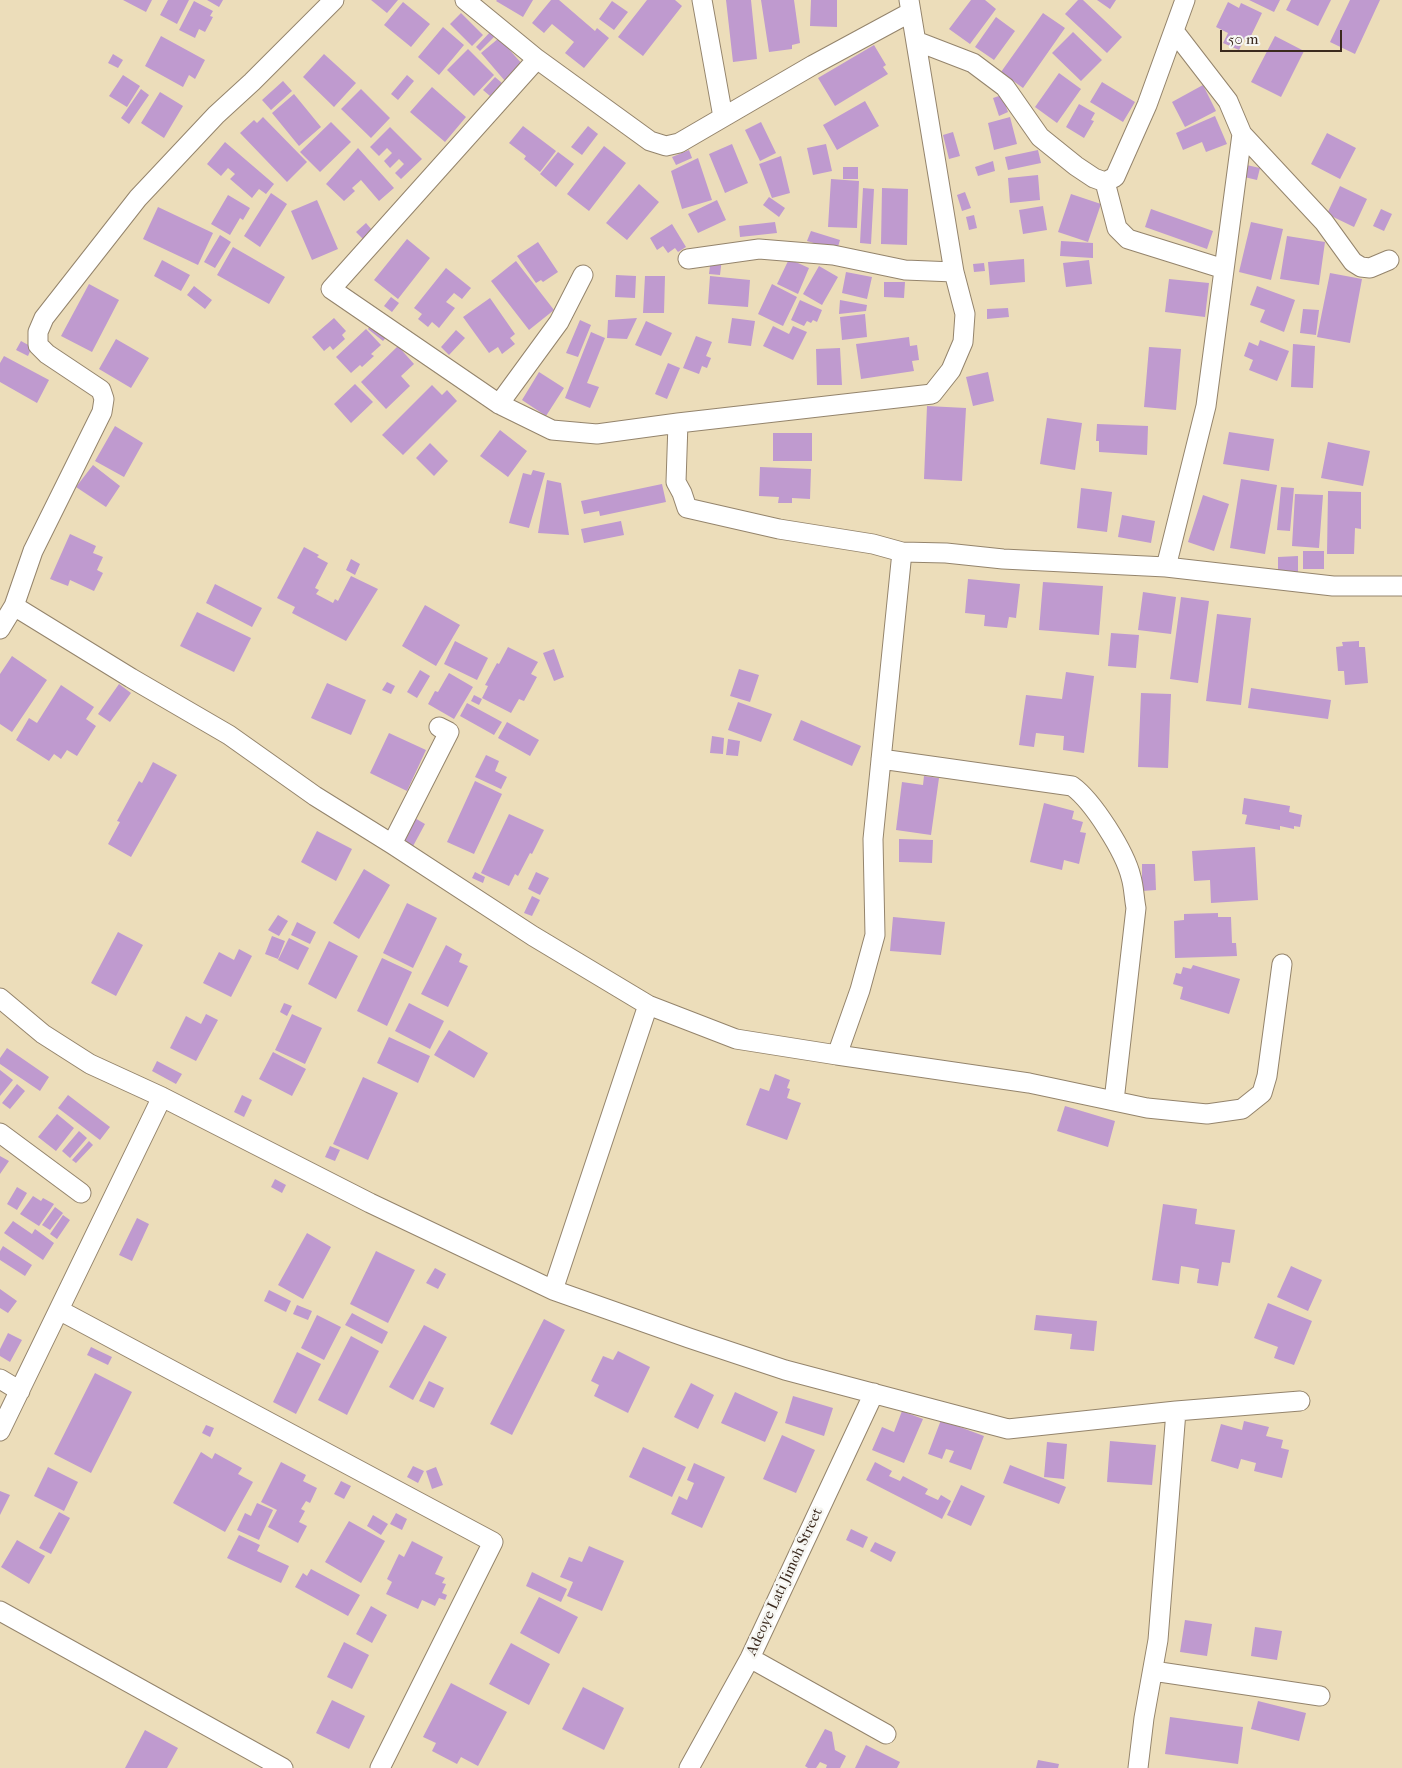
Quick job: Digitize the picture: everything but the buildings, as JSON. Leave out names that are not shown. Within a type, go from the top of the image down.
[{"type":"street","points":[[0,629],[14,606],[33,550],[102,412],[104,399],[101,390],[47,354],[38,345],[38,332],[44,318],[138,198],[216,115],[334,0]]},
{"type":"street","points":[[464,0],[538,59],[650,141],[666,146],[679,143],[723,118],[910,6],[954,272],[965,314],[963,342],[951,370],[932,394],[678,422],[597,434],[552,430],[499,404],[331,289],[538,59]]},
{"type":"street","points":[[702,0],[723,118]]},
{"type":"street","points":[[916,40],[973,62],[1005,87],[1040,137],[1094,178],[1105,182],[1115,177],[1147,105],[1185,0]]},
{"type":"street","points":[[1174,31],[1228,101],[1242,134],[1324,222],[1353,262],[1361,267],[1370,268],[1389,260]]},
{"type":"street","points":[[1166,566],[1206,406],[1242,134]]},
{"type":"street","points":[[1105,182],[1117,228],[1128,239],[1224,269]]},
{"type":"street","points":[[688,258],[759,249],[833,256],[905,270],[954,272]]},
{"type":"street","points":[[499,404],[559,322],[583,274]]},
{"type":"street","points":[[678,422],[676,482],[687,508],[779,529],[872,544],[902,552],[946,553],[1002,559],[1166,566],[1332,586],[1402,586]]},
{"type":"street","points":[[836,1055],[860,990],[874,935],[872,839],[902,552]]},
{"type":"street","points":[[14,606],[131,678],[229,735],[315,796],[533,936],[648,1005],[736,1038],[836,1055],[1029,1083],[1147,1108],[1207,1114],[1242,1109],[1262,1093],[1268,1076],[1282,964]]},
{"type":"street","points":[[392,844],[449,732],[439,727]]},
{"type":"street","points":[[881,759],[1072,786],[1084,797],[1113,838],[1131,876],[1136,908],[1114,1101]]},
{"type":"street","points":[[0,998],[43,1034],[90,1064],[162,1097],[370,1203],[553,1290],[785,1370],[1008,1429],[1176,1411],[1300,1401]]},
{"type":"street","points":[[553,1290],[648,1005]]},
{"type":"street","points":[[0,1431],[162,1097]]},
{"type":"street","points":[[0,1133],[81,1193]]},
{"type":"street","points":[[59,1310],[493,1542],[380,1768]]},
{"type":"street","points":[[0,1379],[20,1391]]},
{"type":"street","name":"Adeoye Lati Jimoh Street","points":[[689,1768],[750,1658],[874,1393]]},
{"type":"street","points":[[1138,1768],[1158,1640],[1176,1411]]},
{"type":"street","points":[[0,1611],[283,1768]]},
{"type":"street","points":[[750,1658],[886,1734]]},
{"type":"street","points":[[1153,1671],[1320,1696]]}]
